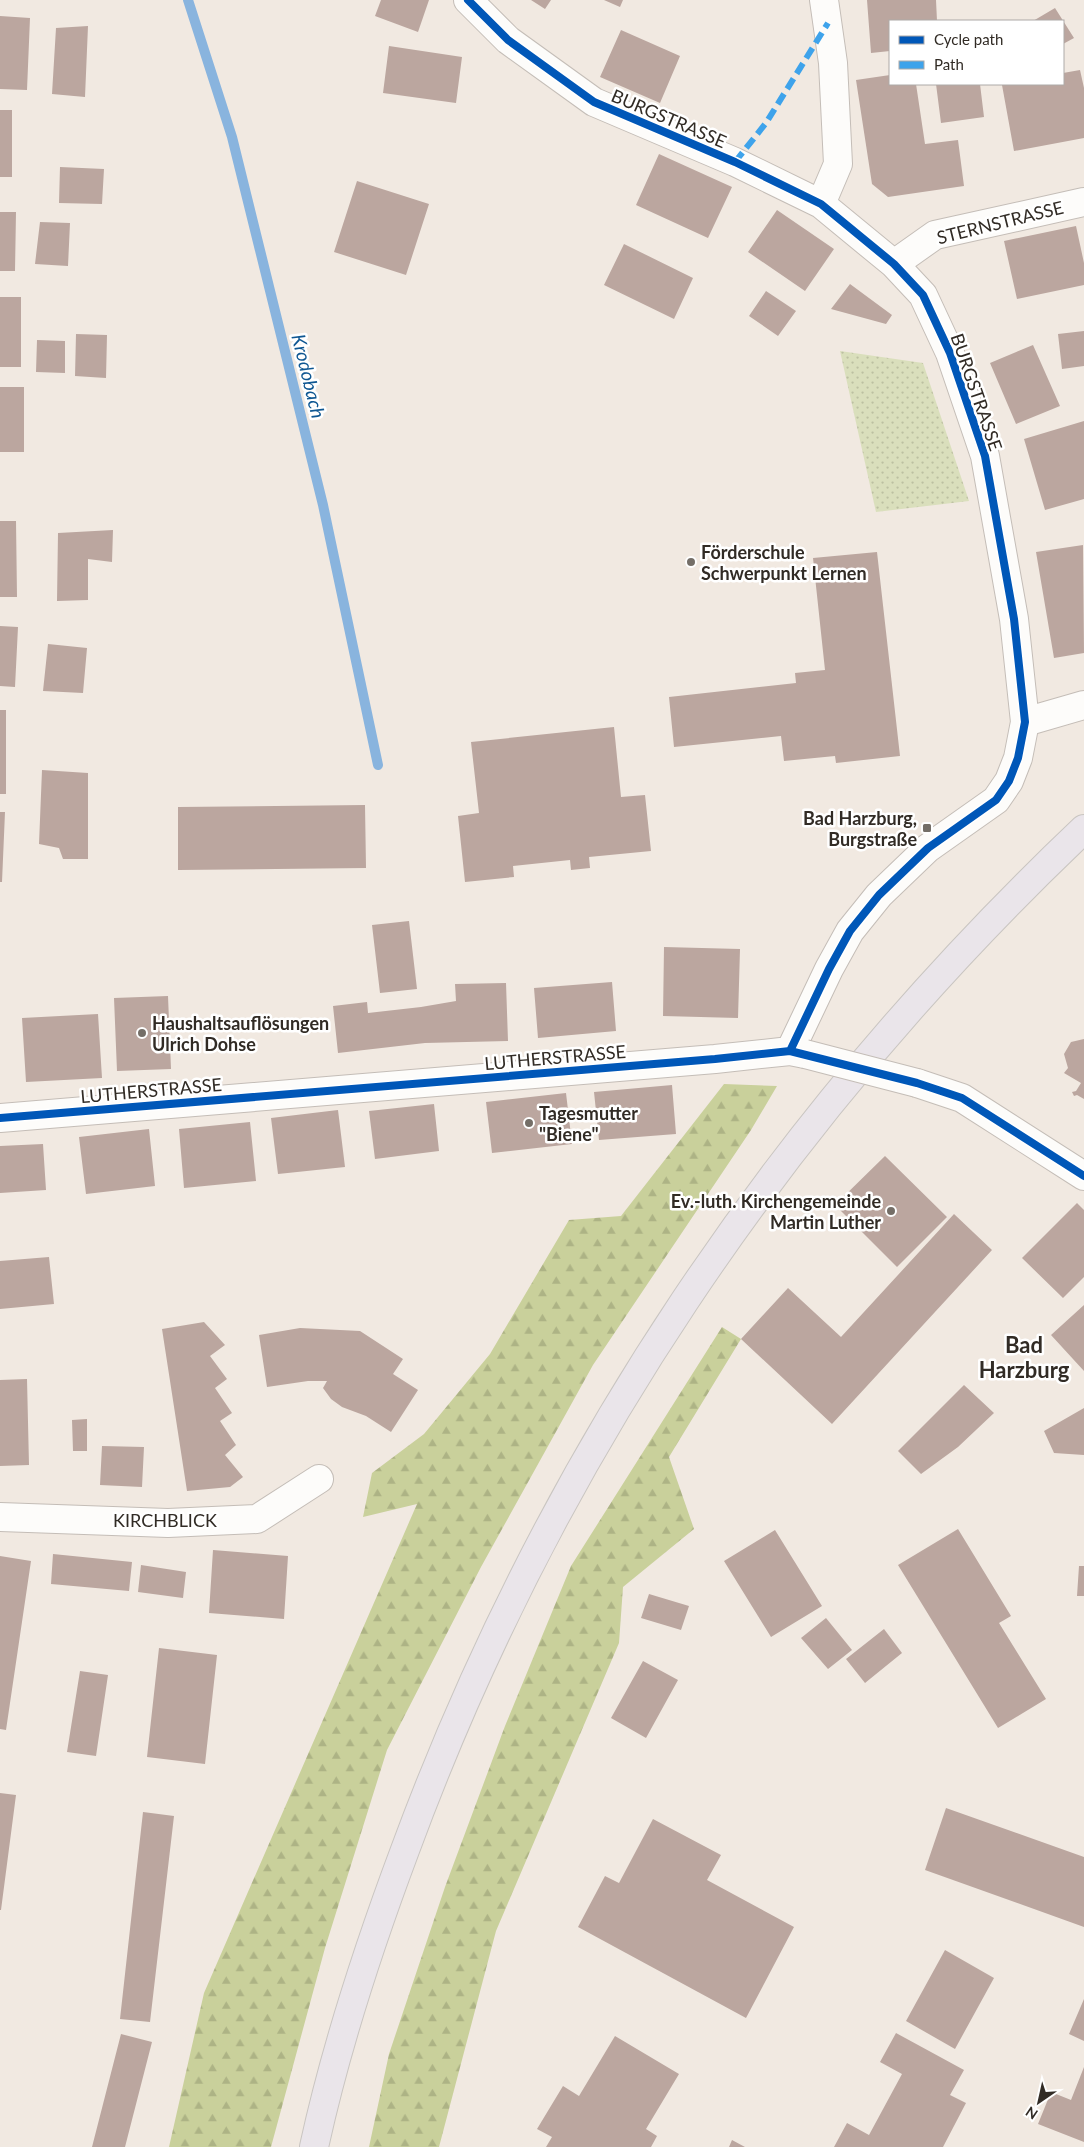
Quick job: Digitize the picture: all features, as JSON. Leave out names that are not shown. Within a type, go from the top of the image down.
[{"type":"highway","points":[[314,2147],[362,1972],[394,1879],[446,1745],[493,1639],[531,1562],[622,1397],[722,1245],[830,1102],[945,968],[1084,829]]},
{"type":"street","name":"BURGSTRASSE","points":[[468,0],[508,40],[594,102],[735,162],[821,204],[894,264],[923,295],[950,353],[985,456],[1014,620],[1024,722],[1018,758],[1009,781],[996,800],[928,848],[879,895],[850,931],[829,969],[798,1052]]},
{"type":"street","points":[[821,204],[838,164],[832,63],[824,0]]},
{"type":"street","name":"STERNSTRASSE","points":[[894,264],[935,234],[1084,202]]},
{"type":"street","points":[[1024,722],[1084,705]]},
{"type":"street","name":"LUTHERSTRASSE","points":[[0,1118],[798,1052],[917,1083],[962,1098],[1084,1176]]},
{"type":"street","name":"KIRCHBLICK","points":[[0,1517],[168,1523],[257,1519],[319,1479]]},
{"type":"green space","points":[[840,351],[923,363],[969,501],[876,512]]},
{"type":"green space","points":[[724,1084],[777,1086],[751,1130],[593,1365],[481,1567],[387,1750],[325,1948],[271,2147],[169,2147],[204,1993],[417,1504],[363,1517],[372,1473],[424,1434],[490,1354],[569,1220],[621,1216]]},
{"type":"green space","points":[[722,1327],[741,1339],[669,1457],[694,1529],[623,1587],[619,1643],[496,1931],[439,2147],[369,2147],[389,2054],[445,1887],[505,1726],[571,1566]]},
{"type":"building","points":[[381,0],[429,0],[418,32],[375,16]]},
{"type":"building","points":[[531,0],[551,0],[545,9]]},
{"type":"building","points":[[604,0],[623,0],[620,7]]},
{"type":"building","points":[[867,0],[936,0],[937,20],[889,20],[889,51],[871,53]]},
{"type":"building","points":[[1055,8],[1063,20],[1035,20]]},
{"type":"building","points":[[0,16],[30,18],[27,90],[0,89]]},
{"type":"building","points":[[1064,22],[1074,38],[1064,43]]},
{"type":"building","points":[[88,26],[85,97],[52,94],[56,28]]},
{"type":"building","points":[[621,30],[680,56],[660,103],[600,77]]},
{"type":"building","points":[[389,46],[462,57],[456,103],[383,93]]},
{"type":"building","points":[[1080,70],[1084,88],[1084,138],[1014,151],[1002,85],[1064,85],[1064,73]]},
{"type":"building","points":[[889,75],[889,85],[916,85],[925,144],[958,140],[964,186],[888,197],[872,184],[856,80]]},
{"type":"building","points":[[936,85],[980,85],[984,117],[941,123]]},
{"type":"building","points":[[0,110],[12,110],[12,177],[0,177]]},
{"type":"building","points":[[659,154],[732,187],[708,238],[636,205]]},
{"type":"building","points":[[60,167],[104,169],[102,204],[59,203]]},
{"type":"building","points":[[357,181],[429,204],[406,275],[334,252]]},
{"type":"building","points":[[777,210],[834,249],[805,291],[748,252]]},
{"type":"building","points":[[0,212],[16,212],[15,271],[0,271]]},
{"type":"building","points":[[40,222],[70,223],[68,266],[35,264]]},
{"type":"building","points":[[1076,226],[1084,263],[1084,285],[1017,299],[1004,241]]},
{"type":"building","points":[[624,244],[693,278],[674,319],[604,285]]},
{"type":"building","points":[[850,284],[892,315],[886,324],[831,309]]},
{"type":"building","points":[[766,291],[796,311],[778,336],[749,316]]},
{"type":"building","points":[[0,297],[21,297],[21,367],[0,367]]},
{"type":"building","points":[[1084,331],[1084,366],[1062,369],[1058,334]]},
{"type":"building","points":[[76,334],[107,335],[106,378],[75,376]]},
{"type":"building","points":[[37,340],[65,341],[65,373],[36,372]]},
{"type":"building","points":[[1033,345],[1060,406],[1016,424],[990,363]]},
{"type":"building","points":[[0,387],[24,387],[24,452],[0,452]]},
{"type":"building","points":[[1084,421],[1084,499],[1045,510],[1024,439]]},
{"type":"building","points":[[0,521],[16,521],[17,597],[0,597]]},
{"type":"building","points":[[113,530],[112,562],[88,559],[88,600],[57,601],[58,533]]},
{"type":"building","points":[[1083,545],[1084,653],[1054,658],[1036,552]]},
{"type":"building","points":[[877,552],[900,756],[836,763],[835,756],[784,761],[781,736],[674,747],[669,697],[796,683],[795,673],[825,670],[813,558]]},
{"type":"building","points":[[0,626],[18,627],[15,687],[0,686]]},
{"type":"building","points":[[48,644],[87,648],[83,693],[43,691]]},
{"type":"building","points":[[0,710],[6,710],[6,794],[0,794]]},
{"type":"building","points":[[614,727],[621,797],[645,795],[651,851],[589,857],[590,868],[571,870],[570,860],[513,866],[514,877],[465,882],[458,816],[479,813],[471,742]]},
{"type":"building","points":[[42,770],[88,773],[88,859],[63,859],[59,848],[39,844]]},
{"type":"building","points":[[365,805],[366,868],[178,870],[178,807]]},
{"type":"building","points":[[0,812],[5,812],[2,882],[0,882]]},
{"type":"building","points":[[409,921],[417,989],[380,993],[372,925]]},
{"type":"building","points":[[664,947],[740,949],[738,1018],[663,1016]]},
{"type":"building","points":[[612,982],[616,1031],[538,1038],[534,988]]},
{"type":"building","points":[[506,983],[508,1041],[425,1043],[338,1053],[333,1006],[367,1002],[368,1013],[421,1007],[456,1001],[455,984]]},
{"type":"building","name":"Haushaltsauflösungen Ulrich Dohse","points":[[168,996],[171,1069],[117,1071],[114,998]]},
{"type":"building","points":[[98,1014],[102,1078],[26,1082],[22,1018]]},
{"type":"building","points":[[1084,1039],[1084,1099],[1077,1095],[1074,1096],[1072,1092],[1076,1091],[1081,1083],[1064,1073],[1068,1068],[1064,1054],[1071,1042]]},
{"type":"building","points":[[672,1085],[676,1134],[599,1140],[594,1092]]},
{"type":"building","name":"Tagesmutter \"Biene\"","points":[[566,1093],[572,1144],[492,1153],[486,1102]]},
{"type":"building","points":[[434,1104],[439,1151],[375,1159],[369,1111]]},
{"type":"building","points":[[338,1110],[345,1167],[278,1174],[271,1118]]},
{"type":"building","points":[[250,1122],[256,1181],[184,1188],[179,1129]]},
{"type":"building","points":[[149,1129],[155,1186],[86,1194],[79,1137]]},
{"type":"building","points":[[43,1144],[46,1190],[0,1193],[0,1146]]},
{"type":"building","name":"Ev.-luth. Kirchengemeinde Martin Luther","points":[[885,1156],[947,1217],[897,1267],[835,1205]]},
{"type":"building","points":[[1077,1203],[1084,1210],[1084,1277],[1063,1298],[1022,1258]]},
{"type":"building","points":[[954,1214],[992,1250],[832,1424],[741,1339],[788,1288],[841,1337]]},
{"type":"building","points":[[49,1257],[54,1304],[0,1309],[0,1261]]},
{"type":"building","points":[[1084,1305],[1084,1371],[1051,1335]]},
{"type":"building","points":[[204,1322],[225,1345],[210,1356],[227,1379],[215,1388],[232,1413],[220,1421],[236,1445],[225,1455],[243,1477],[230,1487],[187,1491],[162,1329]]},
{"type":"building","points":[[300,1328],[360,1331],[403,1359],[393,1374],[418,1390],[391,1432],[366,1416],[342,1407],[331,1399],[323,1388],[327,1381],[308,1381],[267,1387],[259,1335]]},
{"type":"building","points":[[27,1379],[29,1465],[0,1466],[0,1380]]},
{"type":"building","points":[[964,1385],[994,1413],[958,1447],[921,1474],[898,1451]]},
{"type":"building","points":[[1084,1408],[1084,1455],[1054,1453],[1044,1431]]},
{"type":"building","points":[[87,1419],[87,1451],[73,1451],[72,1420]]},
{"type":"building","points":[[102,1446],[144,1447],[142,1487],[100,1485]]},
{"type":"building","points":[[958,1529],[1011,1616],[999,1623],[1046,1699],[998,1728],[898,1565]]},
{"type":"building","points":[[775,1530],[822,1606],[771,1637],[724,1561]]},
{"type":"building","points":[[213,1550],[288,1556],[284,1619],[209,1613]]},
{"type":"building","points":[[53,1554],[132,1562],[129,1591],[51,1584]]},
{"type":"building","points":[[0,1556],[31,1561],[6,1730],[0,1729]]},
{"type":"building","points":[[141,1565],[186,1572],[183,1598],[138,1592]]},
{"type":"building","points":[[1079,1566],[1084,1566],[1084,1596],[1077,1596]]},
{"type":"building","points":[[649,1594],[689,1606],[681,1630],[641,1618]]},
{"type":"building","points":[[826,1618],[852,1650],[828,1669],[801,1638]]},
{"type":"building","points":[[884,1629],[902,1653],[865,1683],[846,1659]]},
{"type":"building","points":[[159,1648],[217,1655],[205,1764],[147,1757]]},
{"type":"building","points":[[643,1661],[678,1680],[646,1738],[611,1718]]},
{"type":"building","points":[[80,1671],[108,1675],[96,1756],[67,1752]]},
{"type":"building","points":[[0,1793],[16,1795],[1,1910],[0,1910]]},
{"type":"building","points":[[946,1808],[1084,1857],[1084,1927],[925,1870]]},
{"type":"building","points":[[143,1812],[174,1816],[150,2022],[120,2019]]},
{"type":"building","points":[[653,1819],[721,1855],[707,1880],[794,1927],[746,2018],[578,1927],[605,1876],[619,1883]]},
{"type":"building","points":[[945,1950],[994,1978],[955,2049],[906,2021]]},
{"type":"building","points":[[1084,1999],[1084,2041],[1069,2034]]},
{"type":"building","points":[[896,2033],[964,2070],[950,2095],[966,2103],[943,2147],[834,2147],[847,2123],[869,2135],[902,2074],[880,2062]]},
{"type":"building","points":[[121,2034],[152,2042],[125,2147],[92,2147]]},
{"type":"building","points":[[615,2036],[679,2074],[646,2129],[657,2136],[651,2147],[546,2147],[552,2137],[537,2129],[563,2086],[579,2096]]},
{"type":"building","points":[[1084,2067],[1084,2142],[1038,2124],[1051,2092],[1071,2100]]},
{"type":"building","points":[[732,2140],[745,2147],[729,2147]]},
{"type":"waterway","name":"Krodobach","points":[[188,0],[232,137],[323,505],[378,765]]},
{"type":"marked path","points":[[735,162],[766,123],[828,23]]},
{"type":"cycle path","points":[[468,0],[508,40],[594,102],[735,162],[821,204],[894,264],[923,295],[950,353],[985,456],[1014,619],[1025,722],[1018,758],[1009,781],[996,800],[928,848],[879,895],[850,931],[829,969],[790,1051]]},
{"type":"cycle path","points":[[0,1118],[715,1059],[790,1051],[917,1083],[962,1098],[1084,1176]]},
{"type":"place","name":"Förderschule Schwerpunkt Lernen","points":[[691,562]]},
{"type":"place","name":"Bad Harzburg, Burgstraße","points":[[927,828]]},
{"type":"place","name":"Haushaltsauflösungen Ulrich Dohse","points":[[142,1033]]},
{"type":"place","name":"Tagesmutter \"Biene\"","points":[[529,1123]]},
{"type":"place","name":"Ev.-luth. Kirchengemeinde Martin Luther","points":[[891,1211]]},
{"type":"district","name":"Bad Harzburg","points":[[1024,1356]]}]
